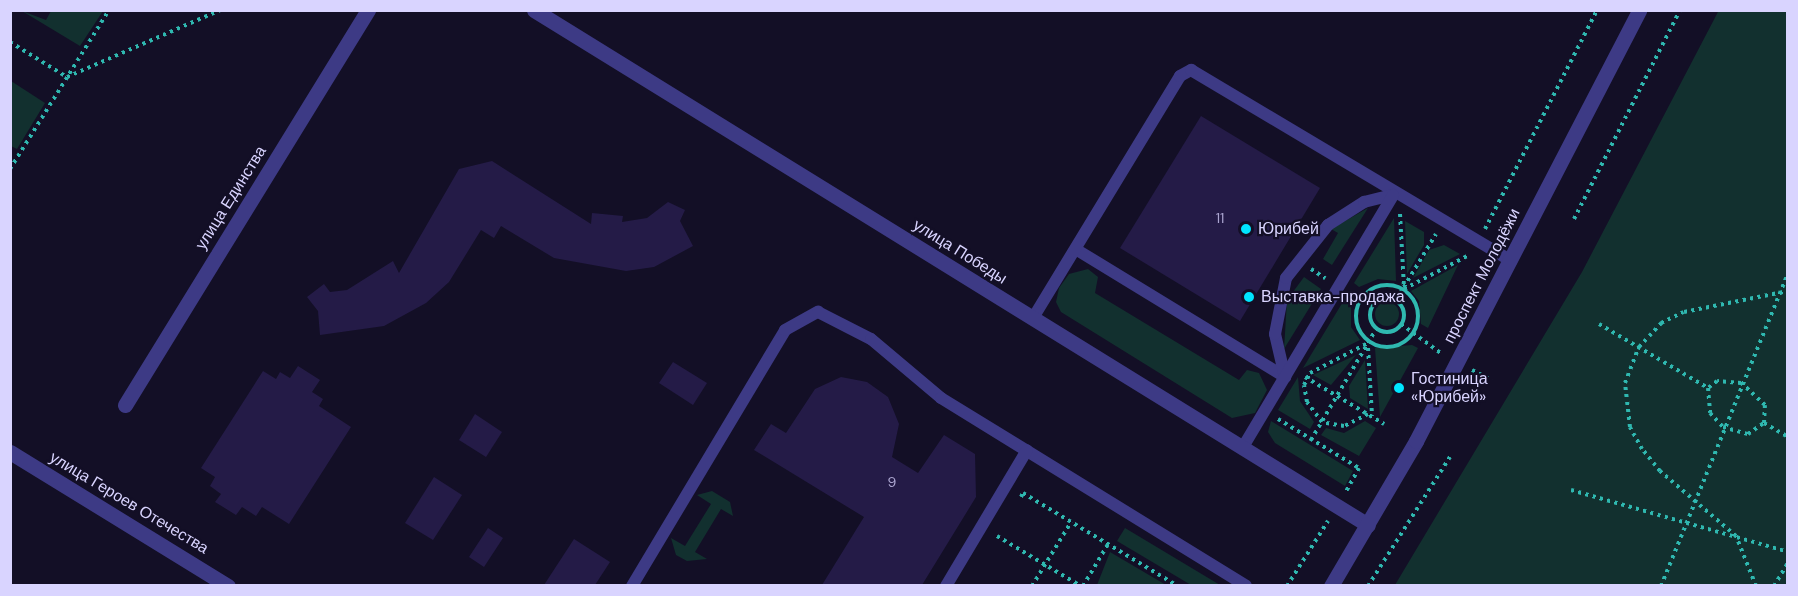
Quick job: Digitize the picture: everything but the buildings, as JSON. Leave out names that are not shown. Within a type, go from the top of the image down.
[{"type":"street","name":"улица Единства","points":[[125,405],[368,10]]},
{"type":"street","name":"улица Победы","points":[[534,10],[1368,525]]},
{"type":"street","name":"проспект Молодёжи","points":[[1331,585],[1368,525],[1511,261],[1639,10]]},
{"type":"street","name":"улица Героев Отечества","points":[[10,452],[228,585]]},
{"type":"lane","points":[[1033,318],[1077,250],[1180,76],[1191,70],[1342,158],[1393,195],[1511,261]]},
{"type":"lane","points":[[1243,447],[1291,374],[1393,195]]},
{"type":"lane","points":[[1291,374],[1275,334],[1286,279],[1328,225],[1364,202],[1393,195]]},
{"type":"lane","points":[[1077,250],[1291,374]]},
{"type":"lane","points":[[632,585],[785,330],[800,317],[818,312],[853,328],[941,398],[1246,585]]},
{"type":"lane","points":[[946,585],[1027,450]]},
{"type":"path","points":[[11,167],[110,10]]},
{"type":"path","points":[[67,77],[220,10]]},
{"type":"path","points":[[1370,342],[1357,324],[1361,299],[1380,285],[1404,289],[1472,254],[1597,10]]},
{"type":"path","points":[[1574,219],[1680,10]]},
{"type":"path","points":[[10,42],[67,77]]},
{"type":"path","points":[[1306,377],[1370,342],[1394,347],[1414,333],[1418,309],[1404,289],[1400,213]]},
{"type":"path","points":[[1396,300],[1436,234]]},
{"type":"path","points":[[1661,585],[1741,382],[1788,274]]},
{"type":"path","points":[[1756,585],[1736,536],[1660,471],[1630,427],[1625,383],[1639,347],[1661,323],[1684,312],[1779,295],[1788,291]]},
{"type":"path","points":[[1311,440],[1368,348],[1376,329],[1371,308],[1379,299],[1396,300]]},
{"type":"path","points":[[1376,329],[1392,331],[1401,324],[1404,314],[1396,300]]},
{"type":"path","points":[[1599,324],[1708,388]]},
{"type":"path","points":[[1368,348],[1370,415]]},
{"type":"path","points":[[1291,374],[1306,377],[1384,424]]},
{"type":"path","points":[[1306,377],[1307,402],[1322,422],[1344,426],[1370,415]]},
{"type":"path","points":[[1708,388],[1717,381],[1741,382],[1765,405],[1764,423]]},
{"type":"path","points":[[1708,388],[1710,413],[1723,427],[1749,434],[1764,423]]},
{"type":"path","points":[[1269,414],[1359,468],[1338,506],[1287,585]]},
{"type":"path","points":[[1764,423],[1788,437]]},
{"type":"path","points":[[1368,585],[1450,457]]},
{"type":"path","points":[[1571,490],[1788,552]]},
{"type":"path","points":[[1018,502],[1023,493],[1178,585]]},
{"type":"path","points":[[1032,585],[1071,522]]},
{"type":"path","points":[[992,545],[1002,527]]},
{"type":"path","points":[[997,536],[1082,585],[1108,544]]},
{"type":"path","points":[[1774,585],[1788,563]]},
{"type":"green space","points":[[1719,10],[1787,11],[1787,585],[1395,585],[1582,272]]},
{"type":"green space","points":[[22,11],[46,20],[51,11],[103,11],[80,46]]},
{"type":"green space","points":[[11,81],[45,103],[17,149],[11,146]]},
{"type":"green space","points":[[1368,208],[1332,265],[1323,259],[1338,233],[1331,229]]},
{"type":"green space","points":[[1394,218],[1396,281],[1378,279],[1359,287],[1354,283]]},
{"type":"green space","points":[[1405,221],[1424,232],[1424,245],[1407,274]]},
{"type":"green space","points":[[1444,245],[1460,254],[1413,278],[1429,250]]},
{"type":"green space","points":[[1458,265],[1428,328],[1421,324],[1419,301],[1411,291]]},
{"type":"green space","points":[[1088,269],[1098,277],[1095,293],[1239,380],[1247,370],[1259,373],[1267,390],[1255,413],[1232,418],[1061,312],[1056,302],[1059,288],[1069,274]]},
{"type":"green space","points":[[1304,277],[1321,289],[1284,349],[1287,300]]},
{"type":"green space","points":[[1344,300],[1351,304],[1351,327],[1360,340],[1303,368]]},
{"type":"green space","points":[[1387,302],[1396,305],[1399,314],[1396,323],[1387,326],[1378,323],[1375,314],[1378,305]]},
{"type":"green space","points":[[1412,345],[1418,348],[1380,417],[1375,348]]},
{"type":"green space","points":[[1356,355],[1331,385],[1313,375]]},
{"type":"green space","points":[[1365,360],[1368,409],[1350,398],[1349,386]]},
{"type":"green space","points":[[1298,377],[1300,401],[1314,422],[1310,429],[1278,410]]},
{"type":"green space","points":[[1271,421],[1353,471],[1345,486],[1275,443],[1268,432]]},
{"type":"green space","points":[[1365,421],[1376,428],[1359,456],[1321,435],[1326,428],[1344,433]]},
{"type":"green space","points":[[712,491],[730,502],[733,516],[721,509],[695,552],[707,559],[687,561],[676,555],[671,538],[685,546],[711,504],[697,495]]},
{"type":"green space","points":[[1125,528],[1220,585],[1191,585],[1117,541]]},
{"type":"green space","points":[[1110,552],[1166,585],[1097,585]]},
{"type":"place","name":"Юрибей","points":[[1246,229]]},
{"type":"place","name":"Выставка-продажа","points":[[1249,297]]},
{"type":"place","name":"Гостиница «Юрибей»","points":[[1399,388]]}]
